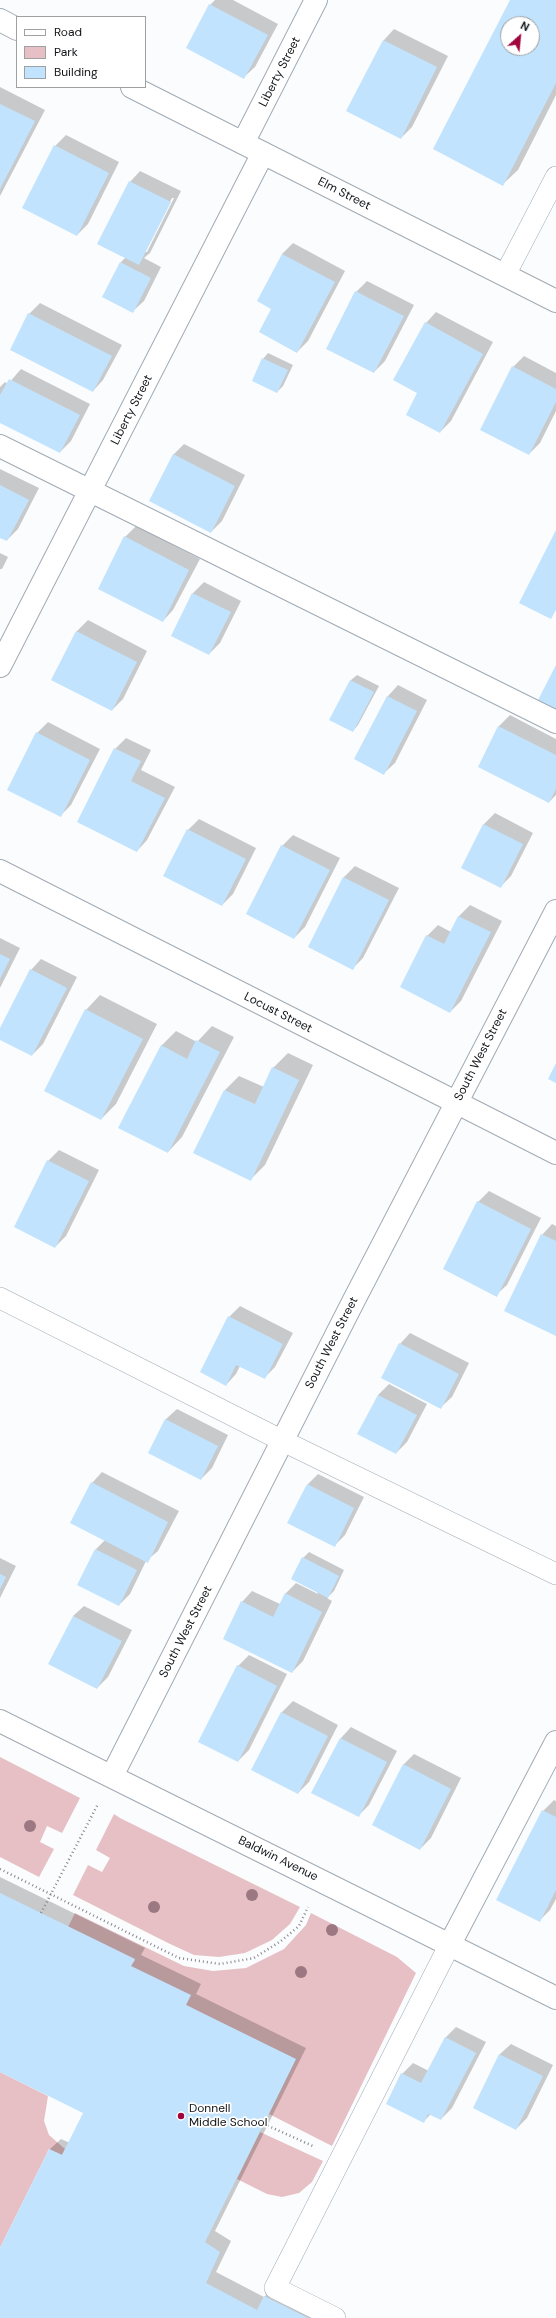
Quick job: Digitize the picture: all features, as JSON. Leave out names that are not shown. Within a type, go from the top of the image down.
[{"type":"street","name":"Liberty Street","points":[[243,143],[316,0]]},
{"type":"street","points":[[0,20],[16,28]]},
{"type":"street","name":"Elm Street","points":[[134,88],[556,301]]},
{"type":"street","name":"Liberty Street","points":[[0,666],[263,153]]},
{"type":"street","points":[[0,446],[556,722]]},
{"type":"street","name":"Locust Street","points":[[0,871],[456,1104],[556,1153]]},
{"type":"street","name":"South West Street","points":[[112,1776],[354,1300],[556,911]]},
{"type":"street","name":"Baldwin Avenue","points":[[0,1721],[556,1998]]},
{"type":"street","points":[[450,1944],[556,1742]]},
{"type":"lane","points":[[505,275],[556,177]]},
{"type":"lane","points":[[0,1298],[283,1441],[556,1574]]},
{"type":"lane","points":[[335,2318],[275,2288],[450,1944]]},
{"type":"path","points":[[41,1913],[112,1776]]},
{"type":"path","points":[[0,1869],[179,1958],[220,1964],[254,1958],[281,1942],[298,1926],[310,1904]]},
{"type":"path","points":[[264,2124],[340,2159]]},
{"type":"green space","points":[[0,1757],[80,1798],[62,1833],[47,1826],[40,1842],[54,1849],[39,1877],[0,1857]]},
{"type":"green space","points":[[114,1814],[300,1907],[290,1924],[272,1940],[245,1953],[219,1957],[194,1955],[168,1943],[73,1895],[88,1865],[102,1872],[110,1858],[96,1850]]},
{"type":"green space","points":[[75,1913],[184,1966],[213,1971],[246,1968],[284,1949],[306,1925],[311,1913],[397,1957],[416,1973],[332,2146],[269,2114],[295,2060],[186,2005],[131,1966],[135,1960],[68,1927]]},
{"type":"green space","points":[[0,2072],[48,2096],[44,2121],[49,2135],[65,2149],[62,2155],[49,2149],[0,2248]]},
{"type":"green space","points":[[260,2132],[323,2161],[312,2182],[299,2193],[282,2197],[267,2194],[237,2179]]},
{"type":"building","points":[[510,0],[556,0],[556,83],[503,186],[433,149],[500,19],[500,56],[540,56],[540,16],[502,16]]},
{"type":"building","points":[[209,4],[268,35],[244,79],[186,48]]},
{"type":"building","points":[[383,40],[437,67],[401,139],[346,111]]},
{"type":"building","points":[[0,104],[35,121],[0,189]]},
{"type":"building","points":[[54,145],[109,173],[77,236],[22,208]]},
{"type":"building","points":[[129,181],[171,202],[139,265],[97,244]]},
{"type":"building","points":[[282,254],[335,282],[297,353],[259,332],[271,309],[257,301]]},
{"type":"building","points":[[120,262],[151,278],[133,313],[102,297]]},
{"type":"building","points":[[355,291],[404,316],[374,373],[326,349]]},
{"type":"building","points":[[28,313],[112,356],[93,392],[10,350]]},
{"type":"building","points":[[425,322],[483,354],[440,433],[406,415],[417,393],[393,380]]},
{"type":"building","points":[[262,358],[288,370],[277,393],[252,381]]},
{"type":"building","points":[[512,366],[556,389],[556,402],[529,455],[480,430]]},
{"type":"building","points":[[9,379],[80,415],[60,453],[0,423],[0,395]]},
{"type":"building","points":[[173,454],[235,486],[211,533],[149,501]]},
{"type":"building","points":[[0,485],[29,500],[7,541],[0,538]]},
{"type":"building","points":[[556,530],[556,610],[551,619],[519,603]]},
{"type":"building","points":[[124,536],[189,570],[163,622],[98,589]]},
{"type":"building","points":[[192,593],[231,612],[209,655],[171,636]]},
{"type":"building","points":[[76,631],[137,662],[112,711],[51,680]]},
{"type":"building","points":[[556,665],[556,709],[538,700]]},
{"type":"building","points":[[350,680],[374,692],[353,732],[329,720]]},
{"type":"building","points":[[387,696],[417,711],[384,775],[354,759]]},
{"type":"building","points":[[498,726],[556,755],[556,789],[549,803],[478,767]]},
{"type":"building","points":[[36,732],[90,760],[61,817],[7,790]]},
{"type":"building","points":[[114,748],[141,761],[131,781],[165,798],[137,852],[77,822]]},
{"type":"building","points":[[483,824],[523,844],[501,888],[461,868]]},
{"type":"building","points":[[187,829],[246,859],[222,906],[163,876]]},
{"type":"building","points":[[281,845],[330,870],[294,939],[246,914]]},
{"type":"building","points":[[343,877],[389,900],[353,970],[308,947]]},
{"type":"building","points":[[458,916],[491,932],[450,1013],[400,987],[426,935],[444,944]]},
{"type":"building","points":[[0,954],[10,959],[0,979]]},
{"type":"building","points":[[30,969],[67,988],[32,1056],[0,1040],[0,1028]]},
{"type":"building","points":[[85,1009],[143,1039],[101,1120],[44,1091]]},
{"type":"building","points":[[196,1040],[220,1052],[168,1153],[118,1128],[161,1045],[187,1059]]},
{"type":"building","points":[[556,1063],[556,1083],[548,1079]]},
{"type":"building","points":[[272,1067],[299,1080],[251,1181],[193,1153],[224,1090],[255,1104]]},
{"type":"building","points":[[47,1160],[89,1181],[55,1248],[14,1227]]},
{"type":"building","points":[[477,1201],[531,1229],[497,1297],[443,1269]]},
{"type":"building","points":[[541,1234],[556,1241],[556,1336],[504,1311]]},
{"type":"building","points":[[228,1316],[283,1344],[265,1379],[236,1365],[226,1386],[200,1372]]},
{"type":"building","points":[[399,1343],[459,1374],[441,1409],[381,1378]]},
{"type":"building","points":[[378,1395],[417,1415],[396,1454],[357,1434]]},
{"type":"building","points":[[165,1419],[218,1446],[201,1480],[148,1453]]},
{"type":"building","points":[[91,1482],[168,1522],[148,1563],[70,1523]]},
{"type":"building","points":[[307,1484],[354,1508],[335,1547],[287,1523]]},
{"type":"building","points":[[95,1549],[137,1570],[119,1606],[77,1585]]},
{"type":"building","points":[[302,1557],[339,1576],[328,1598],[291,1579]]},
{"type":"building","points":[[0,1574],[6,1577],[0,1589]]},
{"type":"building","points":[[285,1593],[322,1612],[292,1673],[223,1639],[241,1601],[273,1617]]},
{"type":"building","points":[[73,1616],[122,1641],[97,1689],[48,1664]]},
{"type":"building","points":[[237,1665],[277,1686],[238,1762],[198,1742]]},
{"type":"building","points":[[281,1712],[328,1736],[298,1794],[251,1770]]},
{"type":"building","points":[[340,1738],[387,1762],[359,1817],[311,1793]]},
{"type":"building","points":[[403,1764],[451,1789],[420,1850],[372,1825]]},
{"type":"building","points":[[542,1810],[556,1817],[556,1890],[540,1922],[496,1900]]},
{"type":"building","points":[[0,1893],[135,1959],[131,1966],[191,1995],[186,2005],[296,2059],[205,2242],[220,2252],[206,2283],[257,2310],[264,2296],[308,2318],[0,2318],[0,2248],[49,2149],[62,2155],[83,2113],[0,2072]]},
{"type":"building","points":[[445,2037],[476,2053],[441,2120],[428,2114],[424,2123],[386,2104],[401,2073],[421,2083]]},
{"type":"building","points":[[499,2054],[543,2076],[516,2130],[473,2108]]},
{"type":"place","name":"Donnell Middle School","points":[[181,2116]]}]
